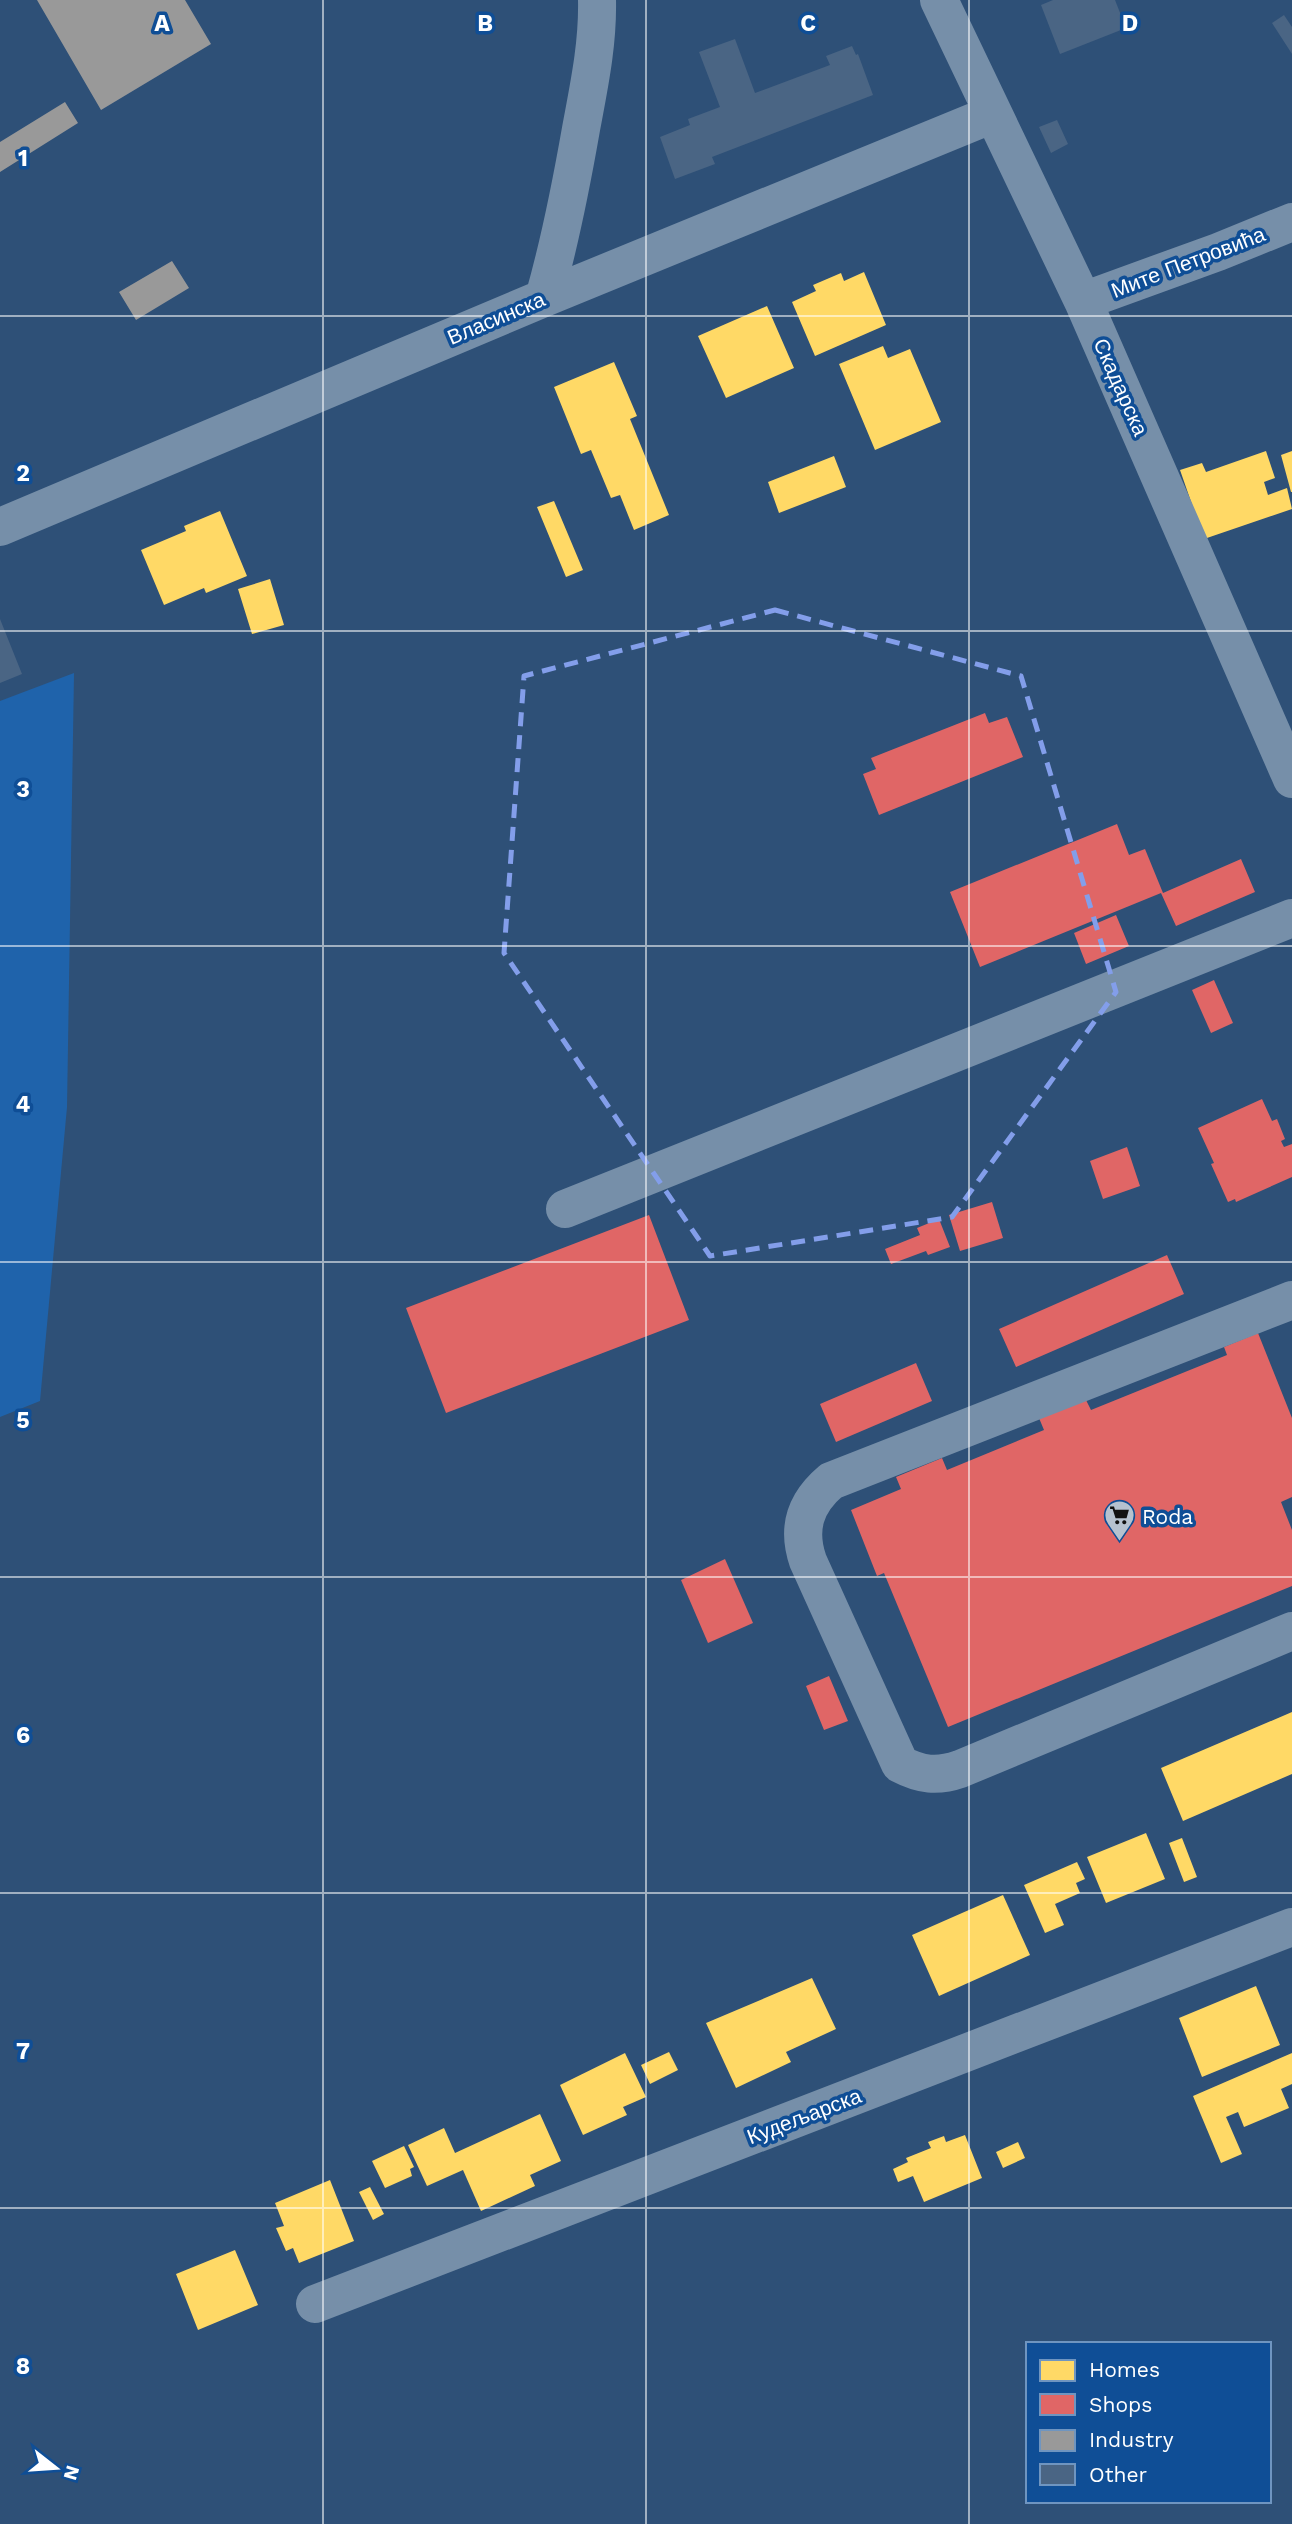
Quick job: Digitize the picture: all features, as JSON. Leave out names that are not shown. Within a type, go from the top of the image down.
[{"type":"street","points":[[544,298],[560,240],[589,86],[598,35],[597,0]]},
{"type":"street","name":"Скадарска","points":[[939,0],[1083,301],[1292,779]]},
{"type":"street","name":"Власинска","points":[[0,527],[544,298],[993,114]]},
{"type":"street","name":"Мите Петровића","points":[[1083,301],[1292,222]]},
{"type":"street","points":[[565,1209],[1292,918]]},
{"type":"street","points":[[1292,1300],[831,1481],[810,1503],[802,1532],[808,1561],[900,1764],[916,1772],[932,1775],[960,1769],[1292,1632]]},
{"type":"street","name":"Кудељарска","points":[[315,2304],[1292,1927]]},
{"type":"highlighted area","points":[[775,610],[1021,676],[1116,992],[952,1217],[710,1256],[504,953],[524,676]]},
{"type":"shaded area","points":[[74,673],[67,1107],[40,1401],[0,1417],[0,701]]},
{"type":"building: Homes","points":[[864,272],[886,325],[815,356],[792,302],[816,291],[813,285],[841,273],[844,281]]},
{"type":"building: Homes","points":[[767,306],[794,368],[726,398],[698,336]]},
{"type":"building: Homes","points":[[883,346],[888,358],[910,349],[941,422],[875,450],[839,364]]},
{"type":"building: Homes","points":[[614,362],[637,416],[630,419],[669,515],[634,530],[620,495],[611,498],[591,450],[581,454],[554,387]]},
{"type":"building: Homes","points":[[1266,451],[1275,478],[1264,482],[1268,495],[1287,488],[1292,509],[1204,539],[1180,470],[1202,463],[1206,472]]},
{"type":"building: Homes","points":[[1292,451],[1292,492],[1291,492],[1281,455]]},
{"type":"building: Homes","points":[[834,456],[846,487],[779,513],[768,482]]},
{"type":"building: Homes","points":[[554,501],[583,570],[566,577],[537,507]]},
{"type":"building: Homes","points":[[220,511],[247,576],[206,593],[204,588],[164,605],[141,550],[186,531],[184,526]]},
{"type":"building: Homes","points":[[270,579],[284,625],[252,634],[238,589]]},
{"type":"building: Homes","points":[[1292,1712],[1292,1774],[1183,1821],[1161,1768]]},
{"type":"building: Homes","points":[[1146,1833],[1165,1879],[1106,1903],[1087,1857]]},
{"type":"building: Homes","points":[[1182,1838],[1197,1877],[1184,1882],[1169,1843]]},
{"type":"building: Homes","points":[[1077,1862],[1085,1879],[1076,1883],[1080,1893],[1055,1904],[1064,1925],[1045,1933],[1024,1885]]},
{"type":"building: Homes","points":[[1003,1895],[1030,1955],[939,1996],[912,1935]]},
{"type":"building: Homes","points":[[812,1978],[836,2029],[786,2052],[791,2062],[736,2088],[706,2023]]},
{"type":"building: Homes","points":[[1256,1986],[1280,2045],[1202,2077],[1179,2018]]},
{"type":"building: Homes","points":[[669,2052],[678,2070],[650,2084],[641,2065]]},
{"type":"building: Homes","points":[[625,2053],[646,2097],[623,2107],[627,2115],[583,2135],[560,2085]]},
{"type":"building: Homes","points":[[1292,2053],[1292,2084],[1281,2089],[1289,2108],[1244,2127],[1238,2112],[1226,2117],[1242,2154],[1221,2163],[1193,2096]]},
{"type":"building: Homes","points":[[540,2114],[561,2161],[530,2175],[535,2186],[481,2211],[463,2170],[427,2186],[408,2145],[444,2128],[455,2153]]},
{"type":"building: Homes","points":[[965,2135],[982,2178],[924,2202],[913,2176],[898,2182],[893,2169],[908,2162],[906,2158],[931,2148],[928,2142],[944,2136],[946,2142]]},
{"type":"building: Homes","points":[[1018,2142],[1025,2158],[1003,2168],[996,2152]]},
{"type":"building: Homes","points":[[404,2146],[414,2167],[410,2169],[412,2176],[385,2188],[372,2161]]},
{"type":"building: Homes","points":[[330,2180],[354,2241],[299,2263],[293,2248],[286,2251],[276,2228],[284,2226],[275,2203]]},
{"type":"building: Homes","points":[[370,2187],[384,2214],[373,2220],[359,2192]]},
{"type":"building: Homes","points":[[235,2250],[258,2305],[198,2330],[176,2274]]},
{"type":"building: Shops","points":[[985,713],[989,723],[1007,717],[1023,757],[879,815],[863,774],[876,769],[871,758]]},
{"type":"building: Shops","points":[[1117,824],[1129,855],[1145,849],[1163,893],[1241,859],[1255,892],[1176,926],[1161,893],[980,967],[950,892]]},
{"type":"building: Shops","points":[[1116,915],[1129,946],[1086,964],[1074,933]]},
{"type":"building: Shops","points":[[1214,980],[1233,1023],[1211,1033],[1192,990]]},
{"type":"building: Shops","points":[[1262,1099],[1272,1121],[1277,1119],[1285,1139],[1281,1141],[1284,1147],[1292,1144],[1292,1177],[1236,1202],[1235,1199],[1228,1202],[1198,1128]]},
{"type":"building: Shops","points":[[1127,1147],[1140,1186],[1103,1199],[1090,1161]]},
{"type":"building: Shops","points":[[992,1202],[1003,1238],[960,1251],[949,1215]]},
{"type":"building: Shops","points":[[649,1215],[689,1320],[446,1413],[406,1308]]},
{"type":"building: Shops","points":[[939,1219],[950,1247],[928,1255],[926,1251],[891,1264],[885,1249],[920,1235],[917,1228]]},
{"type":"building: Shops","points":[[1167,1255],[1184,1294],[1016,1367],[999,1329]]},
{"type":"building: Shops","points":[[1258,1333],[1292,1418],[1292,1497],[1281,1502],[1292,1530],[1292,1586],[948,1727],[884,1573],[877,1576],[851,1510],[901,1489],[896,1477],[942,1458],[947,1470],[1044,1430],[1039,1418],[1085,1398],[1091,1410],[1227,1355],[1224,1347]]},
{"type":"building: Shops","points":[[916,1363],[932,1401],[836,1442],[820,1404]]},
{"type":"building: Shops","points":[[725,1559],[753,1623],[708,1643],[681,1580]]},
{"type":"building: Shops","points":[[829,1676],[848,1721],[824,1730],[806,1686]]},
{"type":"building: Industry","points":[[37,0],[185,0],[211,44],[101,110]]},
{"type":"building: Industry","points":[[65,102],[78,123],[0,172],[0,142]]},
{"type":"building: Industry","points":[[172,261],[189,288],[136,320],[119,292]]},
{"type":"building: Other","points":[[1053,0],[1115,0],[1126,28],[1060,54],[1041,5]]},
{"type":"building: Other","points":[[1284,15],[1292,27],[1292,54],[1272,23]]},
{"type":"building: Other","points":[[735,39],[755,93],[830,65],[826,56],[852,46],[856,55],[858,54],[873,95],[712,157],[715,164],[675,179],[660,137],[690,125],[688,119],[720,107],[699,52]]},
{"type":"building: Other","points":[[1057,120],[1068,144],[1051,153],[1039,127]]},
{"type":"building: Other","points":[[0,619],[22,674],[0,683]]},
{"type":"place","name":"Roda","points":[[1119,1543]]}]
